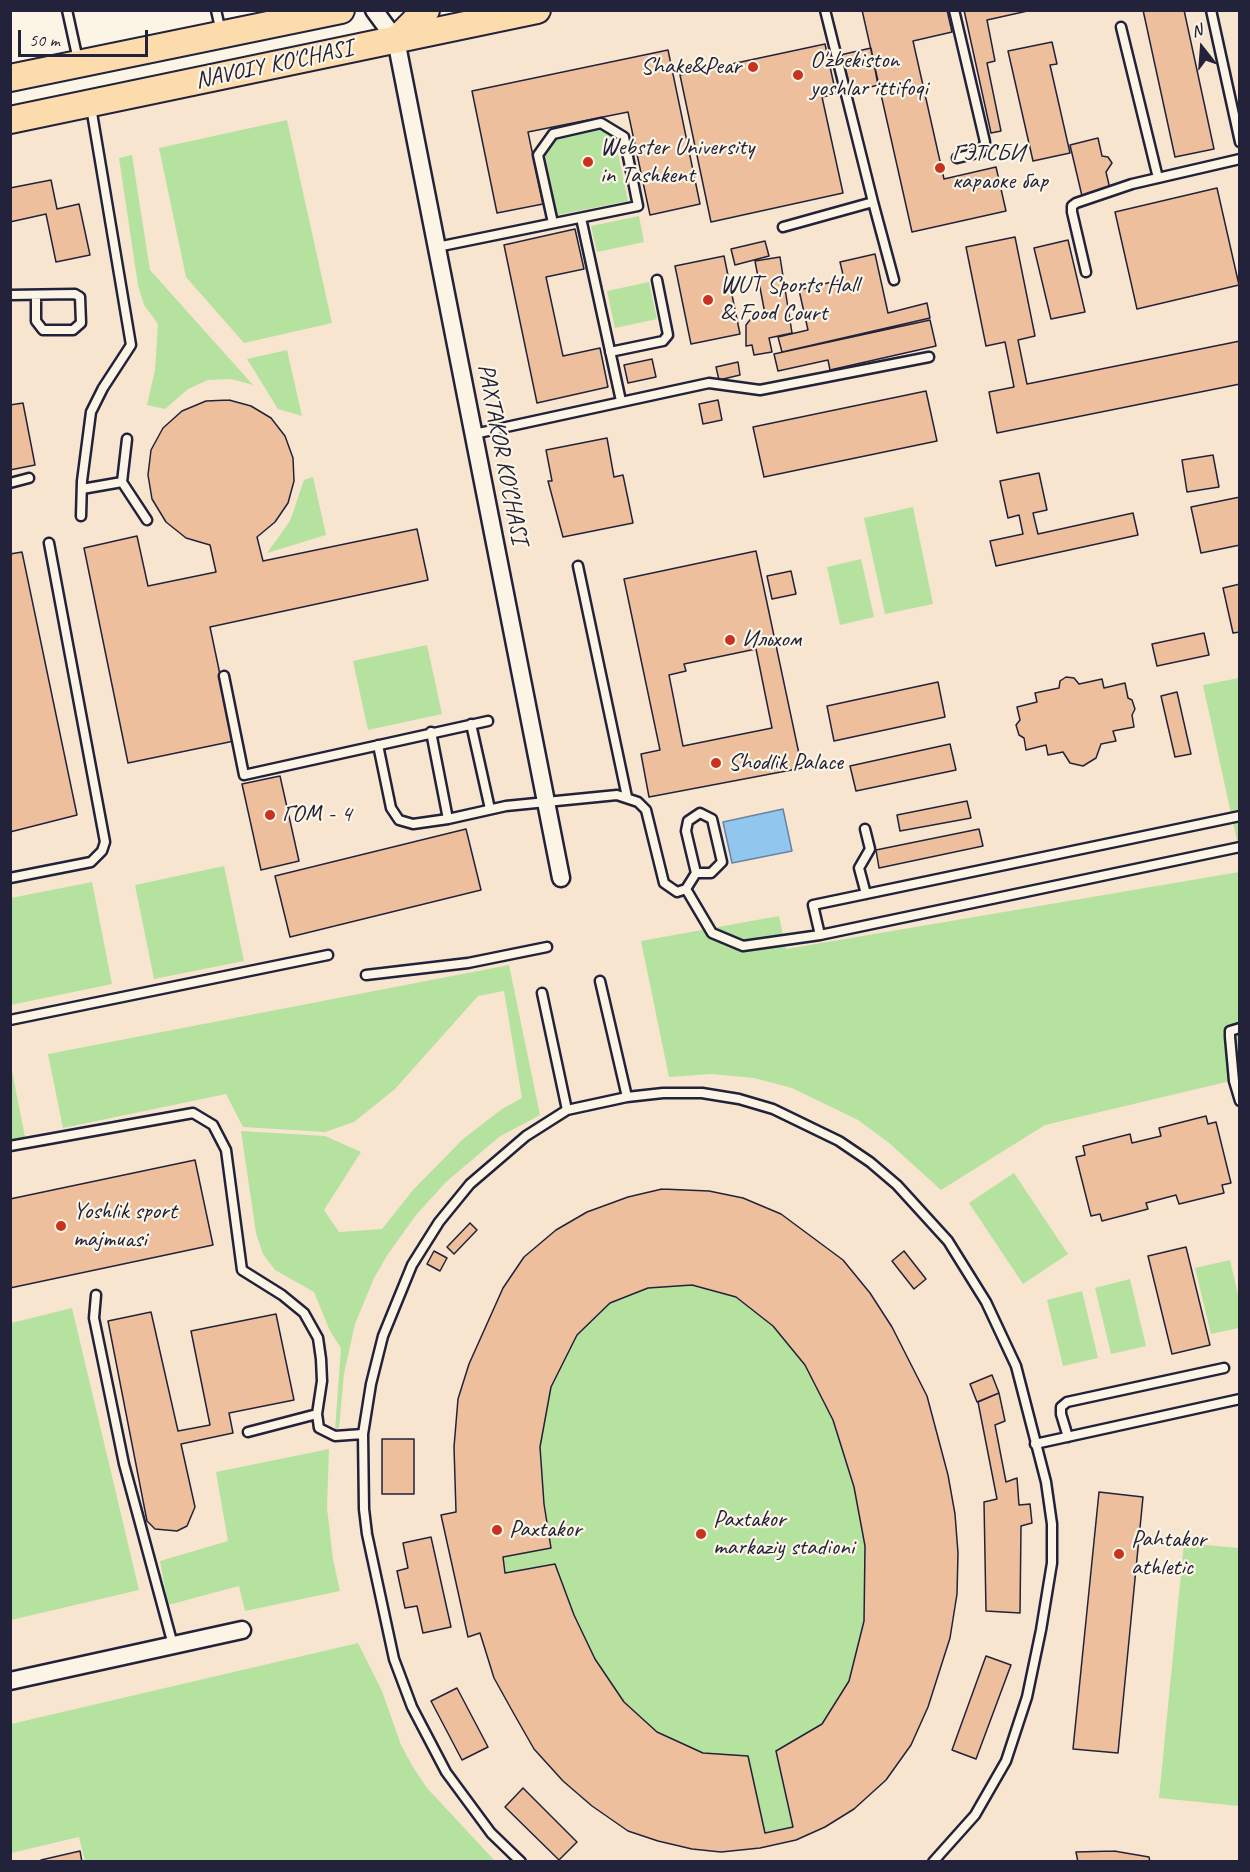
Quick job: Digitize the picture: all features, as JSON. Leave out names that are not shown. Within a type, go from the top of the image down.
[{"type":"main road","name":"NAVOIY KO'CHASI","points":[[10,78],[341,10]]},
{"type":"main road","points":[[396,40],[426,10]]},
{"type":"main road","name":"NAVOIY KO'CHASI","points":[[10,120],[537,10]]},
{"type":"main road","points":[[91,104],[180,75],[309,45],[318,41],[322,31],[318,21],[308,17]]},
{"type":"street","points":[[374,10],[396,40]]},
{"type":"street","name":"PAXTAKOR KO'CHASI","points":[[396,40],[561,878]]},
{"type":"street","points":[[10,1681],[242,1630]]},
{"type":"lane","points":[[67,10],[79,64]]},
{"type":"lane","points":[[216,10],[222,35]]},
{"type":"lane","points":[[825,10],[894,280]]},
{"type":"lane","points":[[954,10],[985,142],[981,152],[957,158]]},
{"type":"lane","points":[[1211,10],[1239,142]]},
{"type":"lane","points":[[1121,27],[1158,178]]},
{"type":"lane","points":[[81,516],[91,412],[103,388],[132,345],[91,104]]},
{"type":"lane","points":[[437,247],[638,206],[624,137],[601,123],[553,134],[538,155],[553,223]]},
{"type":"lane","points":[[1086,272],[1072,206],[1132,184],[1239,159]]},
{"type":"lane","points":[[783,227],[873,202]]},
{"type":"lane","points":[[581,218],[621,401]]},
{"type":"lane","points":[[610,352],[663,341],[668,335],[657,280]]},
{"type":"lane","points":[[10,295],[36,295],[78,295],[81,323],[73,330],[43,330],[36,321],[36,295]]},
{"type":"lane","points":[[474,434],[709,383],[760,390],[929,357]]},
{"type":"lane","points":[[127,439],[122,482],[147,520]]},
{"type":"lane","points":[[10,483],[30,478]]},
{"type":"lane","points":[[82,489],[122,482]]},
{"type":"lane","points":[[10,878],[91,862],[102,851],[105,842],[49,543]]},
{"type":"lane","points":[[578,566],[627,797]]},
{"type":"lane","points":[[224,676],[244,775],[488,721]]},
{"type":"lane","points":[[471,724],[490,809]]},
{"type":"lane","points":[[431,732],[448,819]]},
{"type":"lane","points":[[378,745],[391,808],[399,820],[413,824],[546,800],[617,795],[638,802],[646,810],[664,883],[677,892],[686,889],[696,873],[686,825],[692,816],[700,813],[712,819],[722,858],[719,867],[711,873],[696,873]]},
{"type":"lane","points":[[820,935],[813,905],[1239,816]]},
{"type":"lane","points":[[865,829],[870,849],[858,868],[866,894]]},
{"type":"lane","points":[[686,889],[712,933],[743,946],[820,935],[1239,847]]},
{"type":"lane","points":[[366,975],[468,963],[547,947]]},
{"type":"lane","points":[[10,1020],[328,955]]},
{"type":"lane","points":[[600,981],[627,1097]]},
{"type":"lane","points":[[542,993],[567,1110]]},
{"type":"lane","points":[[1239,1028],[1230,1030],[1237,1069],[1234,1081],[1239,1101]]},
{"type":"lane","points":[[521,1862],[491,1833],[446,1772],[422,1730],[399,1675],[367,1534],[362,1484],[363,1434],[371,1384],[383,1336],[402,1288],[425,1242],[453,1202],[488,1168],[526,1136],[567,1110],[627,1097],[702,1093],[739,1099],[773,1109],[839,1141],[897,1185],[948,1241],[986,1302],[1016,1365],[1046,1482],[1052,1524],[1052,1563],[1027,1697],[1006,1761],[975,1815],[933,1862]]},
{"type":"lane","points":[[10,1146],[193,1113],[213,1125],[226,1150],[242,1270],[282,1295],[304,1313],[318,1338],[322,1381],[317,1414],[319,1428],[335,1436],[363,1434]]},
{"type":"lane","points":[[96,1295],[93,1318],[124,1464],[173,1645]]},
{"type":"lane","points":[[1068,1437],[1061,1414],[1061,1407],[1067,1402],[1224,1368]]},
{"type":"lane","points":[[1035,1444],[1239,1399]]},
{"type":"lane","points":[[248,1432],[317,1414]]},
{"type":"shaded area","points":[[537,11],[1239,11],[1239,1861],[11,1861],[10,120]]},
{"type":"green space","points":[[287,120],[332,323],[244,343],[186,277],[159,148]]},
{"type":"green space","points":[[602,129],[615,139],[628,201],[557,215],[545,154],[556,138]]},
{"type":"green space","points":[[132,155],[150,270],[253,385],[231,379],[208,380],[188,389],[165,409],[147,405],[155,370],[158,324],[144,305],[138,285],[119,158]]},
{"type":"green space","points":[[639,216],[644,242],[597,252],[591,226]]},
{"type":"green space","points":[[649,282],[657,319],[615,328],[607,291]]},
{"type":"green space","points":[[287,350],[302,416],[278,409],[247,359]]},
{"type":"green space","points":[[313,477],[326,535],[267,553],[290,521],[304,480]]},
{"type":"green space","points":[[913,507],[933,604],[885,614],[864,518]]},
{"type":"green space","points":[[861,559],[874,617],[840,625],[827,567]]},
{"type":"green space","points":[[427,645],[442,714],[368,730],[353,661]]},
{"type":"green space","points":[[1239,678],[1239,850],[1203,685]]},
{"type":"green space","points":[[224,866],[244,961],[154,979],[135,885]]},
{"type":"green space","points":[[1239,872],[1239,1079],[1045,1125],[941,1190],[888,1142],[858,1120],[792,1088],[754,1078],[711,1074],[669,1077],[641,941],[779,916],[786,949]]},
{"type":"green space","points":[[92,882],[112,984],[11,1005],[11,898]]},
{"type":"green space","points":[[509,965],[540,1115],[499,1137],[446,1182],[416,1215],[388,1254],[374,1278],[355,1324],[344,1374],[339,1428],[335,1430],[341,1348],[330,1331],[314,1292],[275,1270],[263,1254],[256,1233],[241,1131],[325,1136],[361,1152],[324,1210],[339,1232],[382,1229],[413,1190],[463,1139],[502,1109],[522,1098],[504,991],[478,996],[395,1089],[354,1122],[325,1132],[243,1127],[226,1094],[63,1128],[48,1054]]},
{"type":"green space","points":[[11,1066],[25,1137],[10,1140]]},
{"type":"green space","points":[[1014,1173],[1068,1254],[1023,1284],[969,1203]]},
{"type":"green space","name":"Paxtakor markaziy stadioni","points":[[662,1189],[709,1191],[743,1198],[781,1214],[843,1260],[870,1293],[892,1327],[927,1396],[948,1475],[955,1514],[958,1553],[957,1594],[950,1638],[928,1707],[825,1827],[796,1840],[760,1848],[721,1852],[692,1849],[628,1831],[592,1806],[563,1781],[534,1749],[514,1714],[494,1678],[480,1634],[468,1637],[441,1515],[456,1511],[458,1399],[469,1364],[503,1288],[524,1257],[556,1230],[587,1212]]},
{"type":"green space","points":[[1230,1260],[1239,1299],[1239,1328],[1211,1334],[1195,1268]]},
{"type":"green space","points":[[1130,1279],[1146,1346],[1111,1354],[1095,1288]]},
{"type":"green space","points":[[1082,1291],[1098,1358],[1063,1366],[1047,1300]]},
{"type":"green space","points":[[72,1308],[139,1590],[11,1620],[11,1323]]},
{"type":"green space","points":[[329,1449],[327,1508],[333,1559],[340,1591],[245,1611],[239,1586],[168,1605],[160,1561],[228,1541],[216,1472]]},
{"type":"green space","points":[[1184,1543],[1239,1548],[1239,1806],[1159,1798]]},
{"type":"green space","points":[[358,1643],[382,1691],[401,1745],[413,1767],[427,1788],[495,1861],[85,1861],[79,1837],[11,1853],[11,1724]]},
{"type":"water","points":[[783,809],[792,851],[732,863],[723,822]]},
{"type":"building","points":[[862,10],[947,10],[952,32],[913,41],[944,179],[996,167],[1006,211],[912,232]]},
{"type":"building","points":[[964,10],[1032,10],[987,20],[995,61],[987,63],[1001,131],[991,133]]},
{"type":"building","points":[[1143,10],[1184,10],[1214,149],[1175,157]]},
{"type":"building","points":[[1052,42],[1057,64],[1050,65],[1070,153],[1033,161],[1008,51]]},
{"type":"building","points":[[825,44],[836,94],[822,97],[843,193],[711,222],[680,75]]},
{"type":"building","points":[[871,48],[878,85],[848,93],[840,55]]},
{"type":"building","points":[[668,50],[700,204],[650,215],[628,112],[528,132],[543,204],[497,213],[472,91]]},
{"type":"building","points":[[1098,138],[1102,156],[1108,157],[1112,163],[1106,172],[1110,189],[1082,196],[1070,145]]},
{"type":"building","points":[[51,180],[57,209],[79,204],[90,255],[56,262],[46,214],[10,222],[10,188]]},
{"type":"building","points":[[1217,188],[1239,285],[1137,309],[1115,212]]},
{"type":"building","points":[[575,229],[584,269],[546,277],[563,356],[600,348],[608,387],[537,403],[504,245]]},
{"type":"building","points":[[1015,237],[1035,336],[1018,340],[1027,384],[1240,341],[1240,384],[997,433],[989,392],[1014,387],[1005,342],[986,346],[966,247]]},
{"type":"building","points":[[1068,240],[1085,312],[1051,319],[1034,248]]},
{"type":"building","points":[[765,241],[769,256],[735,265],[731,249]]},
{"type":"building","points":[[875,254],[888,313],[927,303],[930,318],[782,352],[778,337],[808,330],[799,290],[844,279],[840,262]]},
{"type":"building","name":"WUT Sports Hall & Food Court","points":[[724,256],[740,334],[691,344],[675,266]]},
{"type":"building","points":[[780,257],[792,333],[769,338],[772,352],[754,355],[752,345],[746,346],[746,325],[753,316],[765,314],[755,261]]},
{"type":"building","points":[[930,320],[936,346],[830,370],[828,360],[778,371],[774,354]]},
{"type":"building","points":[[652,359],[656,377],[628,383],[624,365]]},
{"type":"building","points":[[738,362],[740,375],[719,380],[716,367]]},
{"type":"building","points":[[926,391],[937,441],[764,477],[753,427]]},
{"type":"building","points":[[229,400],[251,406],[271,418],[285,436],[293,458],[294,481],[288,503],[275,522],[257,537],[263,561],[417,529],[428,580],[210,627],[234,741],[128,763],[84,548],[137,536],[148,586],[216,572],[210,545],[186,538],[166,522],[152,499],[148,475],[151,450],[163,428],[182,411],[206,401]]},
{"type":"building","points":[[718,400],[722,420],[703,424],[699,404]]},
{"type":"building","points":[[23,403],[35,465],[10,470],[10,405]]},
{"type":"building","points":[[607,438],[614,477],[623,475],[633,523],[563,537],[548,481],[552,481],[546,450]]},
{"type":"building","points":[[1213,455],[1219,487],[1187,492],[1182,460]]},
{"type":"building","points":[[1039,473],[1047,510],[1033,513],[1038,534],[1133,513],[1138,535],[996,566],[990,541],[1023,534],[1019,515],[1008,518],[1000,481]]},
{"type":"building","points":[[1240,497],[1240,545],[1201,553],[1191,507]]},
{"type":"building","points":[[756,551],[802,768],[649,797],[641,754],[660,750],[624,579]],"holes":[[[756,649],[772,728],[683,746],[669,675],[686,671],[684,664]]]},
{"type":"building","points":[[22,552],[77,815],[10,832],[10,554]]},
{"type":"building","points":[[791,571],[796,594],[772,599],[767,576]]},
{"type":"building","points":[[1240,584],[1240,632],[1233,633],[1223,588]]},
{"type":"building","points":[[1204,633],[1209,655],[1157,666],[1152,644]]},
{"type":"building","points":[[1066,677],[1074,678],[1079,684],[1102,679],[1104,688],[1125,683],[1128,698],[1132,700],[1135,709],[1132,715],[1134,727],[1113,731],[1116,741],[1101,744],[1096,758],[1083,766],[1070,763],[1063,752],[1048,755],[1046,745],[1026,750],[1024,738],[1019,735],[1016,725],[1020,720],[1017,707],[1037,702],[1035,693],[1059,688],[1060,681]]},
{"type":"building","points":[[938,682],[945,717],[834,741],[827,706]]},
{"type":"building","points":[[1177,692],[1191,754],[1175,757],[1161,696]]},
{"type":"building","points":[[950,744],[956,770],[856,791],[850,766]]},
{"type":"building","points":[[280,776],[299,861],[261,870],[242,784]]},
{"type":"building","points":[[967,801],[971,818],[900,831],[897,815]]},
{"type":"building","points":[[466,829],[481,890],[290,937],[275,876]]},
{"type":"building","points":[[979,829],[983,846],[879,868],[876,850]]},
{"type":"building","points":[[1206,1116],[1208,1124],[1216,1122],[1231,1183],[1222,1185],[1224,1193],[1179,1204],[1176,1195],[1146,1203],[1148,1209],[1102,1221],[1100,1214],[1091,1216],[1076,1157],[1085,1155],[1083,1146],[1130,1134],[1132,1143],[1161,1136],[1159,1128]]},
{"type":"building","points":[[195,1160],[213,1245],[10,1288],[10,1199]]},
{"type":"building","name":"Paxtakor","points":[[662,1189],[709,1191],[743,1198],[781,1214],[843,1260],[870,1293],[892,1327],[927,1396],[948,1475],[955,1514],[958,1553],[957,1594],[950,1638],[928,1707],[911,1745],[886,1780],[854,1809],[825,1827],[796,1840],[760,1848],[721,1852],[692,1849],[628,1831],[592,1806],[563,1781],[534,1749],[494,1678],[480,1633],[468,1637],[441,1515],[456,1512],[454,1447],[458,1399],[469,1364],[503,1288],[524,1257],[556,1230],[587,1212],[628,1197]],"holes":[[[692,1285],[736,1297],[773,1326],[805,1365],[833,1420],[854,1487],[865,1546],[864,1621],[849,1681],[822,1724],[776,1751],[793,1827],[765,1833],[748,1756],[703,1753],[657,1732],[624,1702],[595,1659],[574,1615],[555,1564],[505,1573],[503,1557],[551,1548],[544,1504],[540,1447],[551,1387],[577,1335],[610,1303],[648,1288]]]},
{"type":"building","points":[[470,1223],[477,1230],[454,1254],[447,1247]]},
{"type":"building","points":[[1186,1247],[1210,1345],[1172,1354],[1148,1256]]},
{"type":"building","points":[[434,1251],[447,1258],[440,1271],[427,1264]]},
{"type":"building","points":[[904,1251],[926,1279],[914,1289],[892,1261]]},
{"type":"building","points":[[151,1312],[178,1431],[210,1425],[191,1331],[276,1314],[294,1400],[229,1413],[233,1433],[181,1444],[195,1507],[187,1526],[177,1531],[155,1529],[147,1521],[108,1321]]},
{"type":"building","points":[[992,1375],[999,1393],[977,1402],[970,1384]]},
{"type":"building","points":[[999,1393],[1005,1421],[995,1425],[1006,1482],[1017,1478],[1019,1505],[1030,1504],[1032,1523],[1021,1526],[1020,1613],[986,1611],[984,1502],[997,1499],[978,1402]]},
{"type":"building","points":[[382,1439],[414,1439],[414,1494],[382,1494]]},
{"type":"building","points":[[1099,1492],[1143,1497],[1118,1753],[1073,1749]]},
{"type":"building","points":[[431,1537],[451,1627],[423,1633],[417,1606],[405,1608],[397,1571],[408,1568],[403,1543]]},
{"type":"building","points":[[986,1656],[1011,1665],[976,1759],[952,1750]]},
{"type":"building","points":[[457,1688],[488,1747],[462,1760],[431,1701]]},
{"type":"building","points":[[523,1788],[577,1842],[559,1860],[505,1807]]},
{"type":"building","points":[[80,1851],[82,1862],[41,1862],[41,1860]]},
{"type":"building","points":[[1114,1851],[1149,1857],[1150,1862],[1078,1862],[1076,1852]]},
{"type":"place","name":"Shake&Pear","points":[[753,67]]},
{"type":"place","name":"O'zbekiston yoshlar ittifoqi","points":[[798,75]]},
{"type":"place","name":"Webster University in Tashkent","points":[[588,162]]},
{"type":"place","name":"ГЭТСБИ караоке бар","points":[[940,168]]},
{"type":"place","name":"WUT Sports Hall & Food Court","points":[[708,300]]},
{"type":"place","name":"Ильхом","points":[[730,640]]},
{"type":"place","name":"Shodlik Palace","points":[[716,763]]},
{"type":"place","name":"ГОМ - 4","points":[[270,815]]},
{"type":"place","name":"Yoshlik sport majmuasi","points":[[61,1226]]},
{"type":"place","name":"Paxtakor","points":[[497,1530]]},
{"type":"place","name":"Paxtakor markaziy stadioni","points":[[701,1534]]},
{"type":"place","name":"Pahtakor athletic","points":[[1119,1554]]}]
